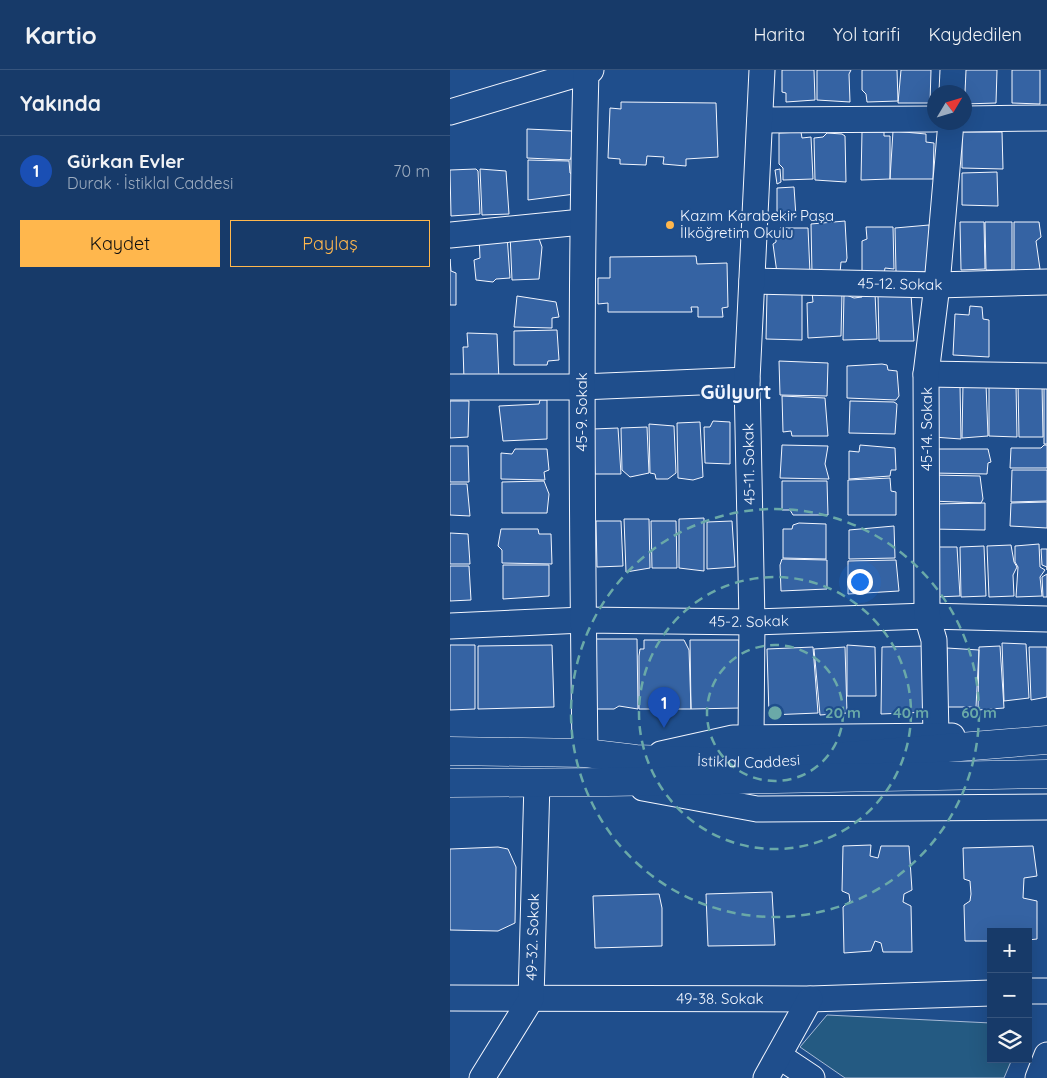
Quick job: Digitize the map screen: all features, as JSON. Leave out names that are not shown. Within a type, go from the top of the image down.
[{"type":"main road","name":"İstiklal Caddesi","points":[[450,751],[585,753],[636,759],[761,763],[1047,740]]},
{"type":"main road","name":"İstiklal Caddesi","points":[[450,783],[1047,774]]},
{"type":"street","name":"45-11. Sokak","points":[[751,738],[752,622],[747,380],[762,70]]},
{"type":"street","points":[[952,85],[953,70]]},
{"type":"street","points":[[450,112],[588,71]]},
{"type":"street","name":"45-9. Sokak","points":[[585,753],[582,222],[588,71]]},
{"type":"street","points":[[972,119],[1047,118]]},
{"type":"street","points":[[760,120],[927,119]]},
{"type":"street","name":"45-14. Sokak","points":[[936,736],[934,640],[927,616],[926,374],[937,285],[950,130]]},
{"type":"street","points":[[450,235],[582,222]]},
{"type":"street","name":"45-12. Sokak","points":[[752,281],[937,285],[1047,282]]},
{"type":"street","points":[[926,374],[1047,376]]},
{"type":"street","points":[[450,387],[582,387],[747,380]]},
{"type":"street","name":"45-2. Sokak","points":[[450,626],[583,620],[752,622],[927,616],[1047,619]]},
{"type":"street","points":[[636,759],[733,738],[1047,735]]},
{"type":"street","name":"49-32. Sokak","points":[[482,1078],[531,998],[537,782]]},
{"type":"street","points":[[608,782],[757,809],[1047,808]]},
{"type":"street","points":[[1032,992],[1047,991]]},
{"type":"street","name":"49-38. Sokak","points":[[450,998],[810,999],[987,993]]},
{"type":"street","points":[[766,1078],[810,999]]},
{"type":"street","points":[[1038,1078],[1047,1055]]},
{"type":"street","points":[[779,1056],[812,1078]]},
{"type":"shaded area","points":[[827,1015],[987,1023],[987,1063],[1010,1063],[1004,1078],[845,1078],[800,1047]]},
{"type":"building","points":[[782,70],[814,70],[815,100],[786,102],[786,93],[782,92]]},
{"type":"building","points":[[817,70],[851,70],[849,74],[850,102],[817,100]]},
{"type":"building","points":[[862,70],[897,70],[898,101],[867,102],[866,94],[862,90]]},
{"type":"building","points":[[901,70],[931,70],[931,85],[927,85],[927,103],[898,103]]},
{"type":"building","points":[[960,70],[997,70],[996,103],[972,104],[972,85],[959,85]]},
{"type":"building","points":[[1012,70],[1040,70],[1040,104],[1012,103]]},
{"type":"building","points":[[621,102],[716,103],[718,157],[686,159],[686,166],[663,164],[664,157],[647,156],[646,165],[620,164],[620,159],[608,158],[610,108],[621,109]]},
{"type":"building","points":[[527,129],[572,131],[574,150],[570,160],[527,158]]},
{"type":"building","points":[[893,131],[926,134],[926,142],[934,143],[933,179],[890,179]]},
{"type":"building","points":[[801,132],[802,138],[811,137],[813,179],[783,180],[783,168],[779,164],[779,133]]},
{"type":"building","points":[[862,132],[884,132],[884,136],[890,136],[890,179],[861,180]]},
{"type":"building","points":[[962,132],[1002,132],[1003,169],[962,168]]},
{"type":"building","points":[[827,133],[845,136],[846,182],[815,180],[814,138],[823,137]]},
{"type":"building","points":[[528,160],[569,161],[570,173],[575,175],[575,194],[528,200]]},
{"type":"building","points":[[476,169],[478,171],[480,214],[451,216],[450,170]]},
{"type":"building","points":[[480,169],[506,171],[509,214],[482,215]]},
{"type":"building","points":[[780,169],[781,182],[777,184],[775,170]]},
{"type":"building","points":[[997,172],[998,206],[962,205],[962,173]]},
{"type":"building","points":[[794,187],[796,217],[777,216],[777,188]]},
{"type":"building","points":[[845,221],[847,258],[846,262],[841,262],[840,273],[812,273],[811,224]]},
{"type":"building","points":[[960,222],[984,222],[985,269],[961,270]]},
{"type":"building","points":[[985,222],[1012,222],[1012,270],[986,270]]},
{"type":"building","points":[[1014,222],[1039,222],[1041,237],[1036,241],[1040,269],[1014,271]]},
{"type":"building","points":[[929,225],[932,255],[927,272],[896,272],[895,228]]},
{"type":"building","points":[[866,227],[893,227],[894,269],[885,268],[884,274],[862,273],[862,241],[867,239]]},
{"type":"building","points":[[780,228],[808,228],[810,273],[777,273],[773,244],[776,242],[776,237],[781,236]]},
{"type":"building","points":[[537,233],[542,247],[539,279],[512,280],[510,234]]},
{"type":"building","points":[[479,235],[507,235],[510,278],[496,279],[493,282],[476,280],[474,260],[480,258]]},
{"type":"building","points":[[696,256],[697,264],[727,263],[728,307],[722,308],[723,317],[698,317],[698,307],[691,307],[692,312],[608,312],[608,303],[598,304],[598,278],[610,278],[610,257]]},
{"type":"building","points":[[450,259],[451,271],[456,273],[456,305],[450,305]]},
{"type":"building","points":[[802,292],[802,340],[766,339],[767,293]]},
{"type":"building","points":[[812,292],[842,293],[841,336],[808,338],[807,303],[813,302]]},
{"type":"building","points":[[864,293],[875,293],[877,339],[843,340],[844,294],[854,298],[862,297]]},
{"type":"building","points":[[911,294],[914,341],[879,341],[878,295]]},
{"type":"building","points":[[517,296],[556,302],[559,317],[552,318],[552,328],[514,327]]},
{"type":"building","points":[[970,306],[982,307],[983,319],[989,320],[989,357],[953,355],[955,314],[969,315]]},
{"type":"building","points":[[557,330],[559,360],[548,361],[547,365],[514,365],[514,331]]},
{"type":"building","points":[[467,333],[497,334],[499,380],[464,380],[463,347],[468,347]]},
{"type":"building","points":[[779,361],[828,363],[827,396],[780,395]]},
{"type":"building","points":[[887,365],[888,370],[897,371],[899,396],[896,400],[847,398],[847,366]]},
{"type":"building","points":[[963,384],[986,384],[988,436],[962,438]]},
{"type":"building","points":[[1018,384],[1042,384],[1043,437],[1019,437]]},
{"type":"building","points":[[960,385],[961,439],[933,437],[933,386]]},
{"type":"building","points":[[989,385],[1016,385],[1017,437],[989,436]]},
{"type":"building","points":[[1044,385],[1047,385],[1047,444],[1044,444]]},
{"type":"building","points":[[782,396],[825,398],[828,436],[792,436],[791,431],[783,432]]},
{"type":"building","points":[[540,400],[547,400],[547,439],[503,441],[499,406],[539,404]]},
{"type":"building","points":[[450,401],[469,401],[468,437],[450,438]]},
{"type":"building","points":[[850,401],[894,402],[897,404],[895,434],[849,433]]},
{"type":"building","points":[[713,421],[730,422],[730,464],[705,463],[704,427],[710,427]]},
{"type":"building","points":[[700,422],[703,477],[693,480],[678,478],[677,423]]},
{"type":"building","points":[[649,424],[674,426],[676,473],[668,479],[656,479],[655,474],[650,473]]},
{"type":"building","points":[[647,427],[649,473],[630,477],[622,470],[621,428]]},
{"type":"building","points":[[618,428],[621,474],[595,474],[593,429]]},
{"type":"building","points":[[782,445],[828,446],[825,464],[829,479],[780,478]]},
{"type":"building","points":[[860,445],[895,448],[896,470],[891,470],[890,476],[849,479],[849,451],[859,452]]},
{"type":"building","points":[[1047,445],[1047,468],[1010,468],[1011,448],[1041,448]]},
{"type":"building","points":[[450,446],[468,446],[469,482],[450,482]]},
{"type":"building","points":[[515,449],[547,449],[549,470],[544,472],[545,480],[501,479],[501,453],[512,454]]},
{"type":"building","points":[[933,449],[988,449],[991,462],[988,463],[987,474],[932,473]]},
{"type":"building","points":[[1012,470],[1047,470],[1047,501],[1011,502]]},
{"type":"building","points":[[933,475],[980,476],[983,499],[981,503],[931,501]]},
{"type":"building","points":[[890,478],[891,491],[896,492],[896,515],[848,515],[848,480]]},
{"type":"building","points":[[544,481],[549,494],[547,513],[502,513],[502,482]]},
{"type":"building","points":[[782,481],[827,481],[828,515],[793,515],[790,510],[782,510]]},
{"type":"building","points":[[450,484],[467,484],[470,516],[450,515]]},
{"type":"building","points":[[1047,502],[1047,528],[1010,526],[1011,503]]},
{"type":"building","points":[[985,503],[985,530],[931,529],[932,504]]},
{"type":"building","points":[[704,518],[704,571],[679,568],[679,519]]},
{"type":"building","points":[[624,519],[649,519],[650,568],[626,572]]},
{"type":"building","points":[[596,521],[621,521],[623,566],[597,567]]},
{"type":"building","points":[[651,521],[676,521],[677,568],[652,568]]},
{"type":"building","points":[[732,521],[735,567],[707,569],[707,522]]},
{"type":"building","points":[[799,523],[826,524],[826,559],[783,558],[783,529],[792,529],[793,525]]},
{"type":"building","points":[[894,526],[895,558],[849,559],[849,530]]},
{"type":"building","points":[[501,529],[538,529],[539,534],[551,534],[552,564],[502,563],[502,550],[498,546]]},
{"type":"building","points":[[450,533],[468,534],[470,564],[450,564]]},
{"type":"building","points":[[1039,544],[1040,567],[1045,570],[1040,577],[1042,596],[1016,597],[1018,567],[1015,562],[1015,546]]},
{"type":"building","points":[[1011,545],[1014,562],[1017,567],[1013,575],[1014,596],[989,597],[987,546]]},
{"type":"building","points":[[984,546],[986,596],[961,597],[960,547]]},
{"type":"building","points":[[931,547],[957,547],[960,596],[936,597]]},
{"type":"building","points":[[1041,549],[1047,549],[1047,567],[1042,565]]},
{"type":"building","points":[[782,559],[827,560],[827,589],[781,591],[780,565]]},
{"type":"building","points":[[896,560],[899,591],[848,594],[848,561]]},
{"type":"building","points":[[503,565],[549,565],[549,596],[503,599]]},
{"type":"building","points":[[450,566],[469,566],[471,600],[450,601]]},
{"type":"building","points":[[1047,574],[1047,597],[1043,597],[1042,577]]},
{"type":"building","points":[[592,639],[637,639],[638,709],[619,706],[614,709],[592,709]]},
{"type":"building","points":[[644,640],[684,640],[689,650],[691,709],[639,709],[639,656],[640,649],[644,649]]},
{"type":"building","points":[[690,640],[739,640],[740,708],[691,709]]},
{"type":"building","points":[[1002,643],[1026,644],[1029,698],[1004,701]]},
{"type":"building","points":[[450,645],[475,645],[475,709],[450,710]]},
{"type":"building","points":[[552,645],[554,707],[478,709],[478,646]]},
{"type":"building","points":[[847,645],[875,647],[876,696],[847,696]]},
{"type":"building","points":[[927,646],[928,712],[881,714],[882,647]]},
{"type":"building","points":[[1000,646],[1004,708],[978,710],[979,647]]},
{"type":"building","points":[[813,647],[818,713],[769,715],[767,649]]},
{"type":"building","points":[[845,647],[847,713],[820,715],[814,649]]},
{"type":"building","points":[[1029,647],[1047,647],[1047,697],[1031,700]]},
{"type":"building","points":[[947,648],[979,650],[976,707],[947,707]]},
{"type":"building","points":[[871,845],[870,856],[878,858],[881,846],[909,846],[912,890],[904,894],[903,902],[911,906],[912,952],[883,952],[881,943],[875,941],[871,951],[844,953],[843,907],[850,901],[849,894],[842,891],[843,846]]},
{"type":"building","points":[[1033,846],[1037,876],[1024,878],[1023,898],[1037,901],[1037,939],[1032,940],[1032,928],[987,928],[987,941],[965,941],[964,905],[970,901],[971,894],[970,881],[964,879],[963,848]]},
{"type":"building","points":[[498,847],[508,849],[516,867],[515,923],[498,931],[450,930],[450,849]]},
{"type":"building","points":[[772,892],[775,945],[708,946],[706,894]]},
{"type":"building","points":[[659,894],[662,908],[662,946],[595,948],[593,896]]},
{"type":"place","name":"Kazım Karabekir Paşa İlköğretim Okulu","points":[[670,225]]},
{"type":"place","name":"Gürkan Evler","points":[[664,728]]},
{"type":"district","name":"Gülyurt","points":[[736,392]]}]
